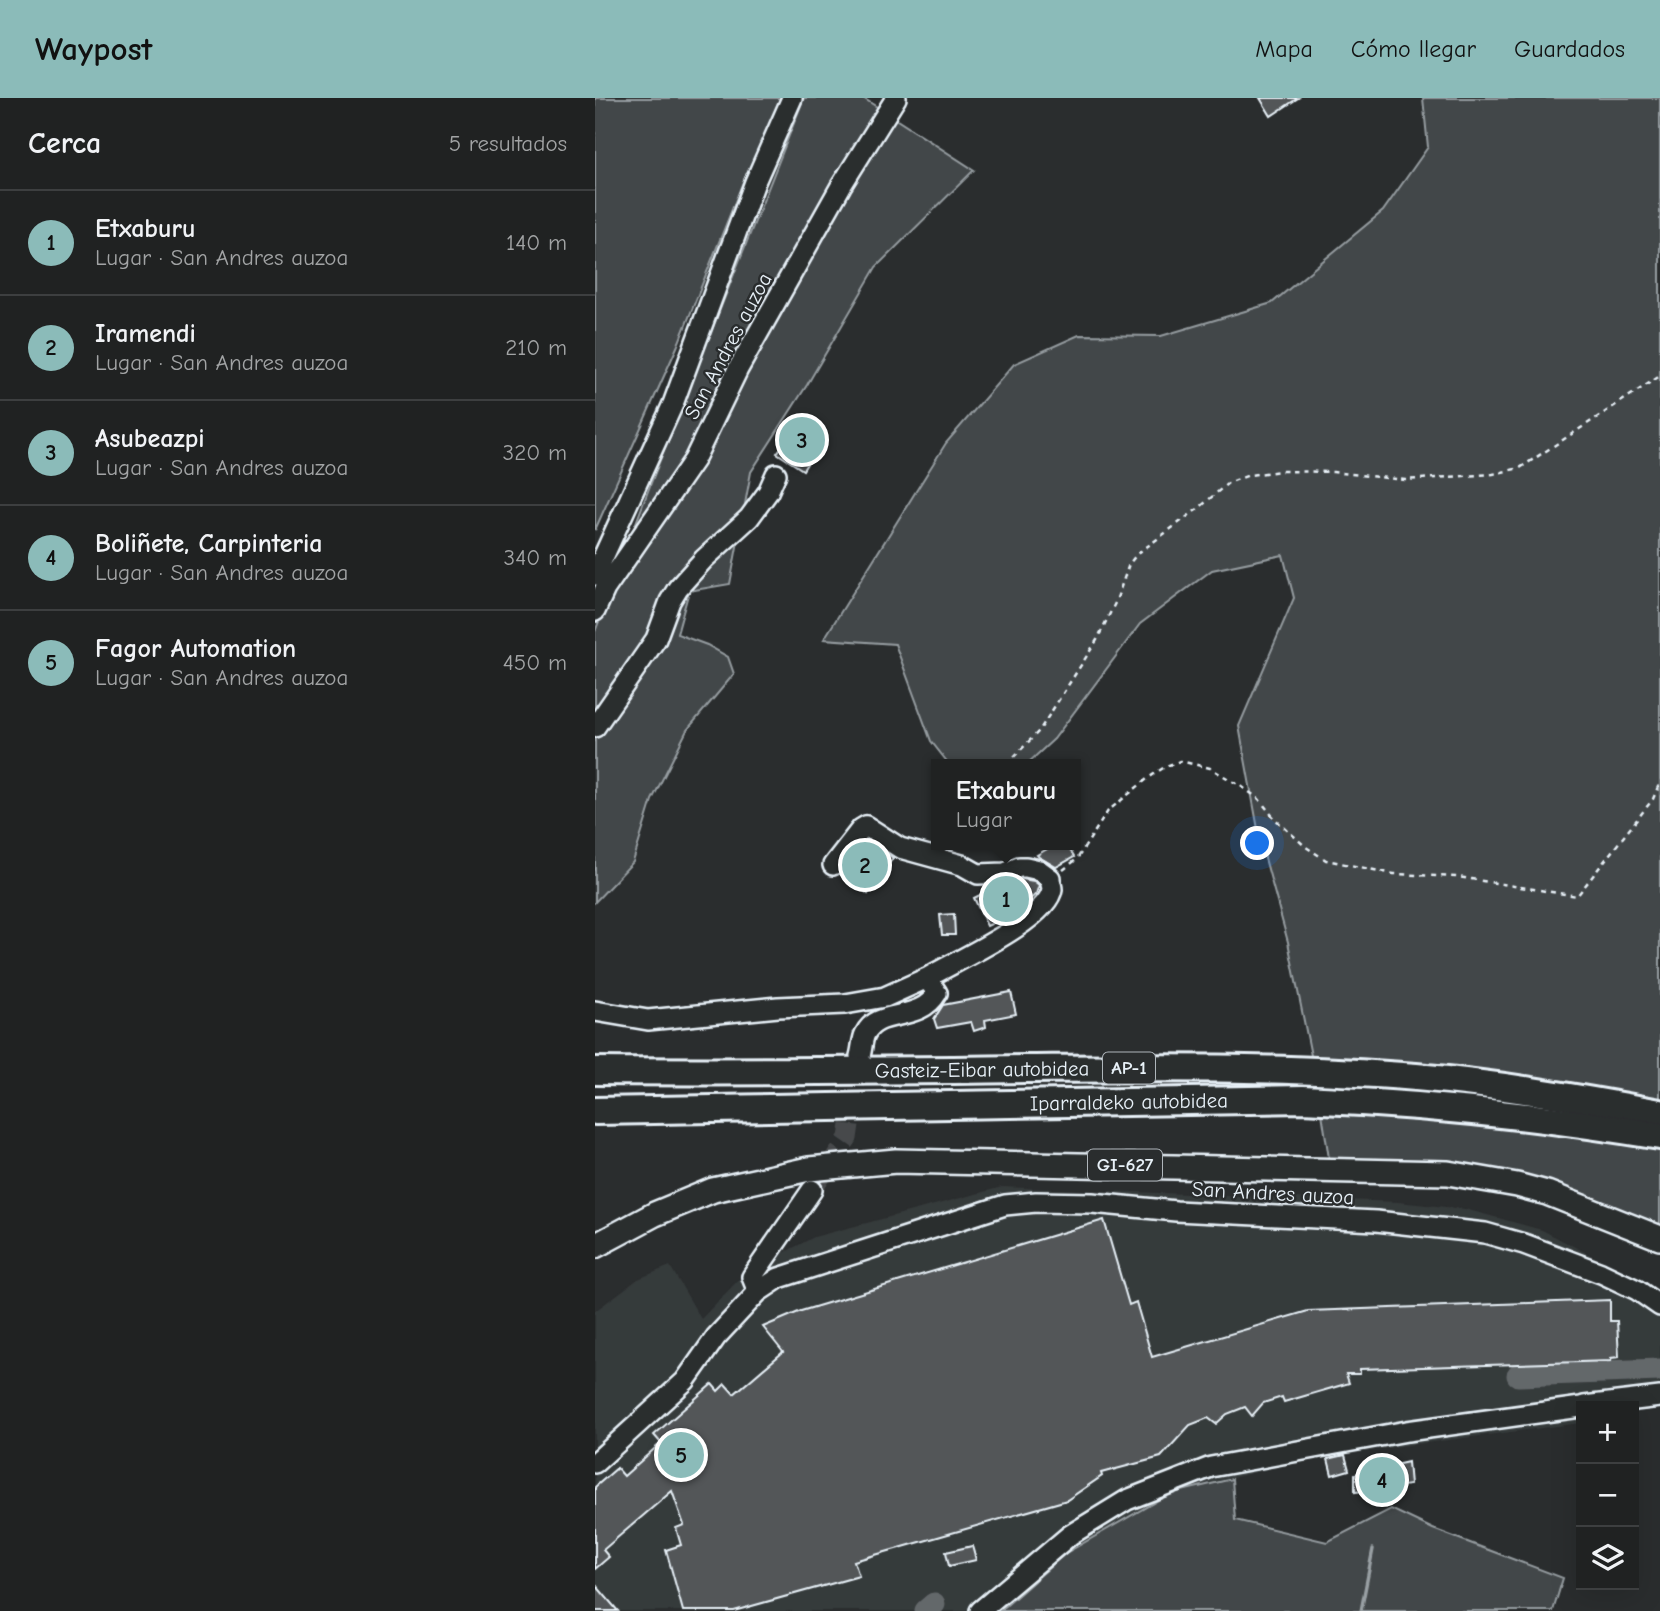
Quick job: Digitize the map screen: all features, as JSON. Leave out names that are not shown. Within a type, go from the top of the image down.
[{"type":"highway","name":"Gasteiz-Eibar autobidea","points":[[595,1071],[755,1072],[1163,1067],[1297,1070],[1417,1077],[1518,1089],[1660,1113]]},
{"type":"highway","name":"Iparraldeko autobidea","points":[[595,1111],[1303,1099],[1414,1104],[1520,1114],[1660,1136]]},
{"type":"main road","name":"GI-627","points":[[595,1246],[655,1214],[713,1190],[809,1169],[897,1161],[1448,1172],[1547,1193],[1660,1238]]},
{"type":"street","name":"San Andres auzoa","points":[[595,575],[673,404],[755,182],[792,98]]},
{"type":"street","name":"San Andres auzoa","points":[[595,611],[605,589],[694,460],[737,369],[841,186],[896,98]]},
{"type":"street","points":[[595,727],[656,639],[670,601],[678,588],[709,553],[749,518],[764,498],[776,474]]},
{"type":"street","points":[[595,1011],[648,1020],[778,1007],[845,1004],[885,998],[999,939],[1034,915],[1052,889],[1050,878],[1039,870],[1019,867],[1005,873],[978,874],[962,865],[899,848],[866,826],[860,829],[833,865]]},
{"type":"street","points":[[860,1056],[865,1033],[875,1022],[916,1012],[930,1005],[937,993],[927,978]]},
{"type":"street","points":[[758,1292],[752,1277],[812,1190]]},
{"type":"street","name":"San Andres auzoa","points":[[595,1462],[685,1381],[716,1337],[758,1292],[779,1278],[1005,1205],[1092,1203],[1176,1211],[1376,1222],[1485,1233],[1524,1244],[1601,1273],[1637,1290],[1660,1306]]},
{"type":"street","points":[[1626,1401],[1660,1397]]},
{"type":"street","points":[[980,1611],[1074,1532],[1127,1500],[1211,1467],[1395,1433],[1576,1407]]},
{"type":"path","points":[[1012,759],[1039,731],[1097,640],[1116,601],[1129,564],[1137,554],[1228,483],[1249,475],[1282,471],[1333,472],[1405,480],[1493,474],[1520,468],[1660,376]]},
{"type":"path","points":[[1050,878],[1077,859],[1108,811],[1166,766],[1180,761],[1210,768],[1241,786],[1259,799],[1275,819],[1306,847],[1327,860],[1394,874],[1458,877],[1577,896],[1653,799],[1660,782]]},
{"type":"shaded area","points":[[595,98],[784,98],[743,182],[677,347],[595,530]]},
{"type":"shaded area","points":[[804,98],[863,98],[974,170],[876,267],[807,385],[751,472],[730,584],[689,591],[677,634],[707,645],[728,657],[734,674],[687,730],[652,800],[633,862],[595,902],[595,632],[651,483]]},
{"type":"shaded area","points":[[1423,98],[1660,98],[1660,1226],[1497,1171],[1332,1178],[1320,1100],[1288,942],[1260,840],[1239,726],[1294,598],[1283,555],[1212,570],[1140,624],[1054,739],[1032,759],[945,759],[931,741],[895,644],[824,639],[946,443],[1014,364],[1079,335],[1161,336],[1272,303],[1383,211],[1428,147]]},
{"type":"shaded area","points":[[1002,1187],[1398,1202],[1465,1209],[1542,1230],[1660,1291],[1660,1408],[1639,1412],[1639,1401],[1576,1401],[1576,1424],[1394,1447],[1284,1465],[1169,1494],[1066,1553],[999,1611],[595,1611],[595,1311],[638,1279],[670,1266],[701,1319],[745,1273],[814,1237]]},
{"type":"shaded area","points":[[1232,1479],[1235,1520],[1327,1542],[1391,1509],[1433,1529],[1563,1578],[1553,1611],[1000,1611],[1066,1553],[1169,1494]]},
{"type":"building","points":[[1260,98],[1298,98],[1271,116]]},
{"type":"building","points":[[805,415],[824,428],[809,452],[813,454],[803,470],[777,453]]},
{"type":"building","points":[[867,841],[893,858],[868,894],[840,874]]},
{"type":"building","points":[[1046,850],[1070,850],[1074,857],[1056,867],[1037,855]]},
{"type":"building","points":[[1022,879],[1034,881],[1039,885],[1036,894],[1014,914],[987,926],[974,898],[1000,885]]},
{"type":"building","points":[[954,914],[955,935],[942,935],[940,915]]},
{"type":"building","points":[[1011,992],[1016,1014],[985,1020],[986,1027],[974,1031],[971,1022],[937,1028],[934,1019],[943,1005]]},
{"type":"building","points":[[1104,1220],[1129,1305],[1136,1302],[1152,1357],[1308,1311],[1610,1300],[1610,1321],[1617,1321],[1619,1357],[1611,1358],[1611,1361],[1360,1369],[1360,1374],[1346,1374],[1349,1383],[1284,1402],[1282,1397],[1263,1403],[1252,1416],[1245,1407],[1227,1414],[1216,1424],[1208,1418],[1190,1425],[1161,1457],[1101,1473],[1102,1476],[1067,1500],[854,1561],[859,1576],[734,1611],[683,1611],[666,1550],[681,1545],[676,1528],[684,1525],[672,1491],[603,1550],[609,1557],[595,1569],[595,1487],[617,1468],[624,1476],[661,1443],[654,1435],[712,1384],[718,1391],[725,1384],[734,1394],[783,1352],[763,1327],[801,1311]]},
{"type":"building","points":[[1345,1455],[1349,1470],[1332,1475],[1328,1459]]},
{"type":"building","points":[[1408,1462],[1410,1485],[1355,1492],[1355,1474]]},
{"type":"building","points":[[972,1546],[976,1560],[949,1566],[946,1552]]},
{"type":"building","points":[[595,1584],[618,1611],[595,1611]]},
{"type":"waterway","points":[[1518,1375],[1660,1370]]},
{"type":"waterway","points":[[1361,1611],[1373,1549]]},
{"type":"waterway","points":[[926,1611],[934,1604]]},
{"type":"tunnel","points":[[812,1190],[848,1138],[860,1057]]},
{"type":"place","name":"Asubeazpi","points":[[802,440]]},
{"type":"place","name":"Iramendi","points":[[865,865]]},
{"type":"place","name":"Etxaburu","points":[[1006,899]]},
{"type":"place","name":"Fagor Automation","points":[[681,1455]]},
{"type":"place","name":"Boliñete, Carpinteria","points":[[1382,1480]]}]
